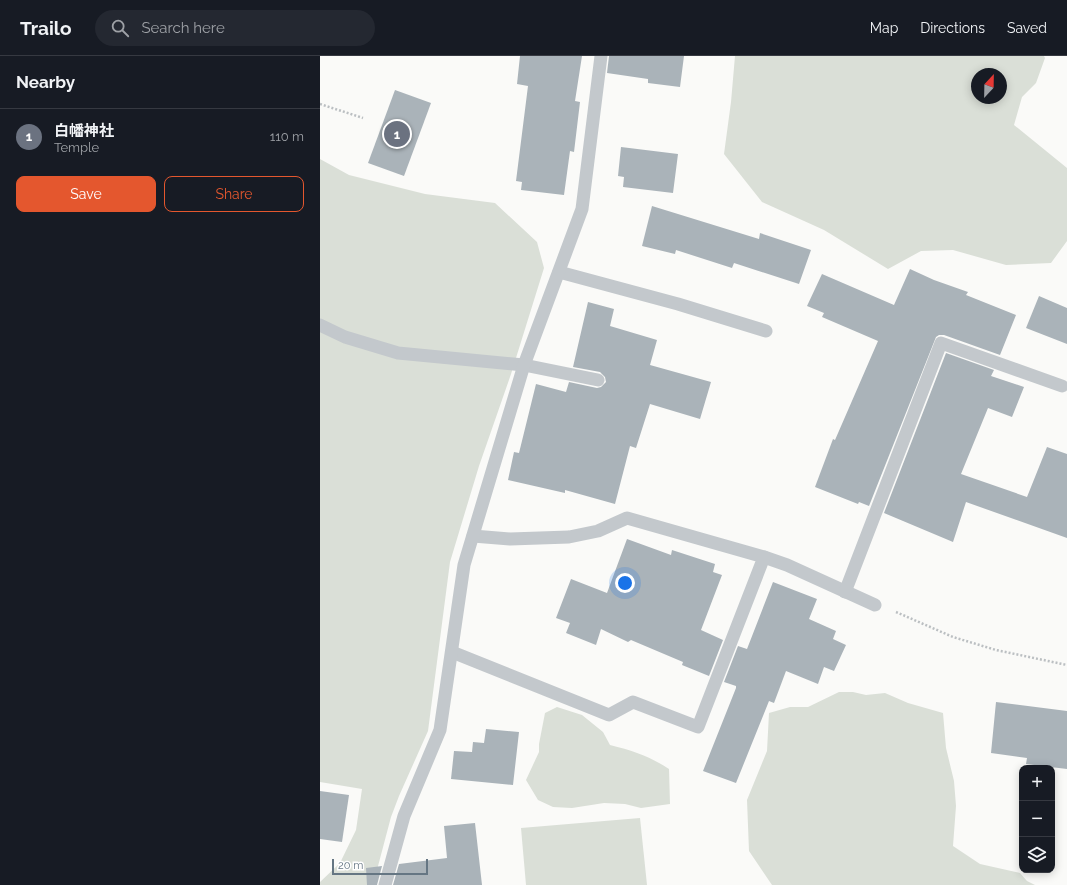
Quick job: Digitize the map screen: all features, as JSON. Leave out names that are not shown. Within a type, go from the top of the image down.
[{"type":"lane","points":[[385,885],[404,816],[440,730],[464,564],[524,365],[582,209],[601,56]]},
{"type":"lane","points":[[558,272],[678,304],[766,331]]},
{"type":"lane","points":[[320,325],[345,337],[398,353],[524,365],[598,380]]},
{"type":"lane","points":[[845,592],[941,343],[1062,386]]},
{"type":"lane","points":[[473,536],[510,539],[569,537],[598,531],[627,518],[787,565],[875,605]]},
{"type":"lane","points":[[452,652],[609,715],[633,702],[698,727],[764,557]]},
{"type":"path","points":[[320,104],[363,118]]},
{"type":"path","points":[[875,605],[884,606],[953,637],[996,650],[1067,665]]},
{"type":"shaded area","points":[[735,56],[1044,56],[1045,58],[1036,83],[1022,97],[1014,125],[1067,168],[1067,241],[1051,263],[1006,265],[953,250],[921,251],[888,269],[824,230],[762,202],[724,154]]},
{"type":"shaded area","points":[[320,159],[349,175],[425,194],[495,203],[537,242],[544,268],[511,374],[479,466],[450,562],[428,731],[391,817],[373,885],[320,885],[320,882],[340,863],[356,830],[362,789],[320,782]]},
{"type":"shaded area","points":[[839,692],[853,692],[866,695],[885,693],[908,703],[943,713],[946,748],[954,781],[956,806],[953,846],[980,864],[1020,873],[1027,881],[1035,885],[772,885],[749,851],[747,800],[767,751],[769,713],[790,707],[808,707]]},
{"type":"shaded area","points":[[557,707],[582,715],[603,732],[610,745],[641,754],[669,769],[670,804],[641,808],[625,804],[604,803],[572,808],[553,807],[538,800],[526,780],[539,752],[539,744],[545,713]]},
{"type":"shaded area","points":[[640,818],[647,885],[526,885],[521,828]]},
{"type":"building","points":[[520,56],[582,56],[575,101],[580,102],[574,152],[570,151],[564,195],[521,190],[522,182],[516,181],[528,86],[517,84]]},
{"type":"building","points":[[609,56],[684,56],[680,87],[648,83],[648,79],[607,73]]},
{"type":"building","points":[[395,90],[431,103],[404,176],[368,163]]},
{"type":"building","points":[[621,147],[678,154],[673,193],[623,187],[624,177],[618,176]]},
{"type":"building","points":[[652,206],[759,239],[760,233],[811,250],[799,284],[734,263],[732,268],[676,250],[675,254],[642,246]]},
{"type":"building","points":[[910,269],[934,280],[968,292],[966,295],[1016,315],[1000,355],[944,335],[939,335],[936,337],[869,506],[859,502],[858,504],[815,487],[833,439],[835,440],[878,341],[822,317],[824,313],[807,306],[822,274],[894,305]]},
{"type":"building","points":[[1039,296],[1067,308],[1067,344],[1026,328]]},
{"type":"building","points":[[588,302],[614,309],[610,326],[657,340],[650,365],[711,382],[700,419],[650,404],[636,448],[630,446],[615,504],[565,490],[565,493],[508,480],[514,452],[519,453],[536,384],[566,392],[569,382],[597,388],[601,387],[606,382],[605,377],[600,372],[573,367]]},
{"type":"building","points":[[946,353],[994,370],[991,376],[1024,387],[1012,417],[988,408],[961,474],[1027,497],[1047,447],[1067,454],[1067,538],[966,502],[953,542],[884,513]]},
{"type":"building","points":[[627,539],[671,555],[672,550],[715,564],[713,572],[722,575],[701,630],[723,640],[709,676],[682,665],[683,662],[631,640],[628,642],[601,629],[596,645],[566,633],[570,623],[556,618],[571,579],[607,593]]},
{"type":"building","points":[[773,582],[817,599],[809,619],[836,631],[833,639],[846,645],[834,671],[824,667],[818,684],[786,671],[774,703],[769,701],[736,783],[703,771],[736,688],[736,686],[724,682],[738,646],[747,649]]},
{"type":"building","points":[[996,702],[1067,711],[1067,769],[1055,768],[1055,765],[1026,764],[1027,758],[991,753]]},
{"type":"building","points":[[486,729],[519,732],[513,785],[451,779],[454,751],[472,752],[473,742],[484,743]]},
{"type":"building","points":[[320,791],[349,795],[342,842],[320,839]]},
{"type":"building","points":[[475,823],[482,885],[393,885],[399,864],[447,858],[444,826]]},
{"type":"building","points":[[382,866],[377,885],[367,885],[366,868]]},
{"type":"place","name":"白幡神社","points":[[397,134]]}]
